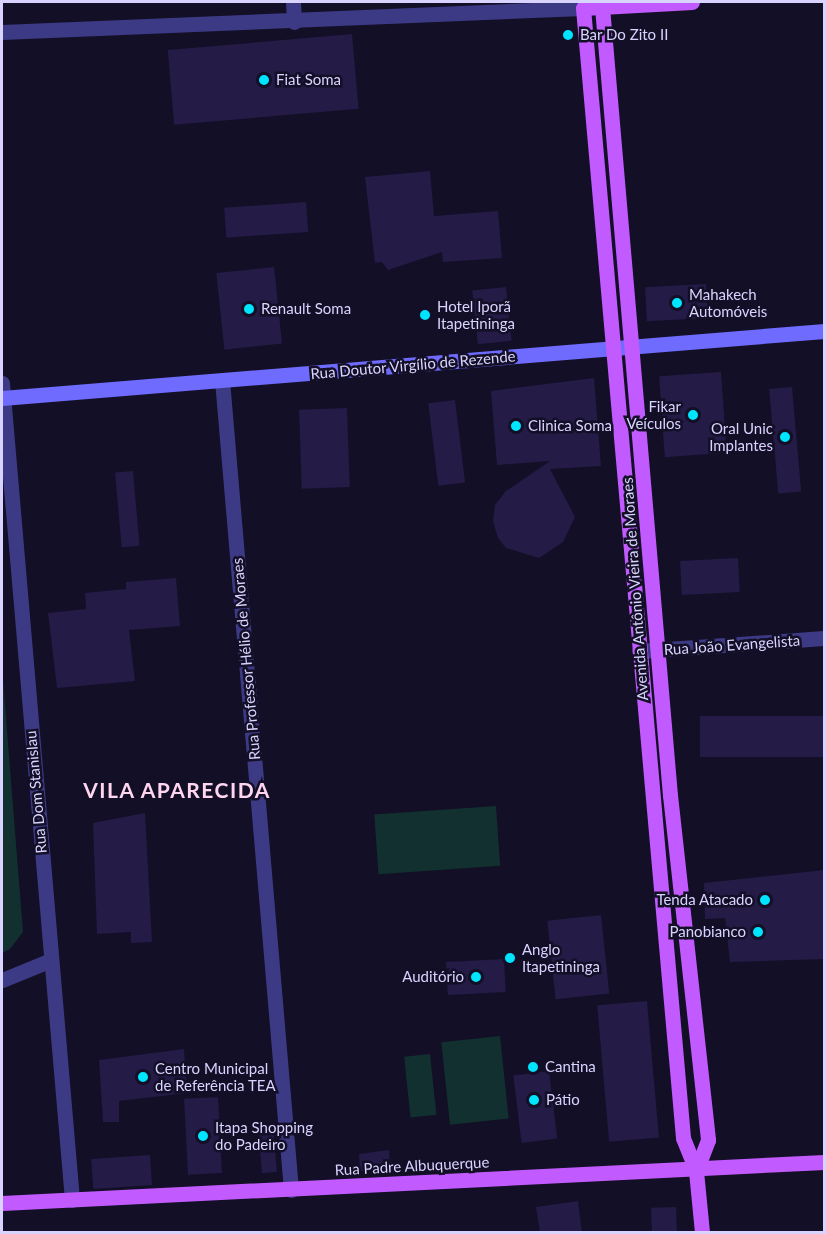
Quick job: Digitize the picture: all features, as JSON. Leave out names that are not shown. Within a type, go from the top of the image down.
[{"type":"main road","points":[[582,5],[692,2]]},
{"type":"main road","name":"Avenida Antônio Vieira de Moraes","points":[[601,4],[634,347],[659,679],[708,1140],[696,1171]]},
{"type":"main road","name":"Avenida Antônio Vieira de Moraes","points":[[582,5],[610,350],[683,1138],[696,1171],[702,1233]]},
{"type":"main road","points":[[600,221],[621,220]]},
{"type":"main road","name":"Rua Doutor Virgílio de Rezende","points":[[2,393],[222,380],[825,331]]},
{"type":"main road","points":[[662,906],[683,905]]},
{"type":"main road","name":"Rua Padre Albuquerque","points":[[2,1203],[696,1171],[825,1162]]},
{"type":"street","points":[[293,2],[294,22]]},
{"type":"street","points":[[2,32],[294,22],[582,5]]},
{"type":"street","name":"Rua Professor Hélio de Moraes","points":[[222,380],[291,1190]]},
{"type":"street","name":"Rua Dom Stanislau","points":[[2,393],[72,1200]]},
{"type":"street","name":"Rua João Evangelista","points":[[639,651],[825,638]]},
{"type":"street","points":[[642,681],[659,679]]},
{"type":"street","points":[[2,980],[51,960]]},
{"type":"green space","points":[[2,667],[23,932],[10,949],[2,953]]},
{"type":"green space","points":[[496,806],[500,866],[378,874],[374,815]]},
{"type":"green space","points":[[500,1036],[509,1119],[450,1125],[441,1042]]},
{"type":"green space","points":[[430,1054],[436,1115],[411,1117],[404,1057]]},
{"type":"building","name":"Fiat Soma","points":[[352,34],[359,109],[174,125],[168,50]]},
{"type":"building","points":[[430,171],[434,216],[498,211],[502,258],[443,262],[442,252],[388,270],[382,262],[375,263],[365,177]]},
{"type":"building","points":[[306,202],[308,232],[226,238],[224,208]]},
{"type":"building","name":"Renault Soma","points":[[274,267],[282,344],[224,350],[216,273]]},
{"type":"building","name":"Mahakech Automóveis","points":[[706,284],[708,318],[647,321],[645,287]]},
{"type":"building","points":[[506,287],[512,341],[478,344],[472,291]]},
{"type":"building","name":"Fikar Veículos","points":[[721,372],[727,453],[665,457],[659,376]]},
{"type":"building","points":[[594,378],[601,466],[550,469],[575,517],[563,542],[539,558],[506,548],[498,538],[493,521],[495,505],[506,491],[550,461],[497,465],[491,391]]},
{"type":"building","name":"Oral Unic Implantes","points":[[792,387],[801,492],[778,494],[769,389]]},
{"type":"building","points":[[455,400],[465,482],[438,486],[428,403]]},
{"type":"building","points":[[347,408],[350,487],[302,489],[299,410]]},
{"type":"building","points":[[133,471],[140,546],[122,547],[115,473]]},
{"type":"building","points":[[738,558],[740,592],[682,595],[680,561]]},
{"type":"building","points":[[176,578],[180,626],[129,630],[135,681],[57,688],[48,613],[86,609],[85,593],[126,589],[126,582]]},
{"type":"building","points":[[700,716],[824,716],[824,757],[700,757]]},
{"type":"building","points":[[145,813],[152,942],[131,943],[131,932],[97,934],[93,823]]},
{"type":"building","name":"Tenda Atacado","points":[[825,870],[825,959],[730,962],[725,918],[705,919],[704,883]]},
{"type":"building","points":[[601,915],[609,994],[556,999],[547,921]]},
{"type":"building","name":"Auditório","points":[[504,959],[506,992],[448,995],[446,962]]},
{"type":"building","points":[[647,1001],[659,1137],[609,1142],[597,1005]]},
{"type":"building","name":"Centro Municipal de Referência TEA","points":[[184,1049],[187,1093],[119,1101],[119,1122],[103,1122],[99,1060]]},
{"type":"building","name":"Pátio","points":[[549,1071],[557,1138],[522,1143],[513,1075]]},
{"type":"building","name":"Itapa Shopping do Padeiro","points":[[218,1097],[222,1173],[188,1175],[184,1099]]},
{"type":"building","points":[[273,1127],[277,1172],[262,1173],[258,1128]]},
{"type":"building","points":[[389,1150],[390,1171],[360,1171],[359,1154]]},
{"type":"building","points":[[150,1155],[152,1185],[93,1189],[91,1159]]},
{"type":"building","points":[[578,1201],[582,1233],[540,1233],[536,1207]]},
{"type":"building","points":[[676,1207],[677,1232],[652,1232],[651,1208]]},
{"type":"place","name":"Bar Do Zito II","points":[[568,35]]},
{"type":"place","name":"Fiat Soma","points":[[264,80]]},
{"type":"place","name":"Mahakech Automóveis","points":[[677,303]]},
{"type":"place","name":"Renault Soma","points":[[249,309]]},
{"type":"place","name":"Hotel Iporã Itapetininga","points":[[425,315]]},
{"type":"place","name":"Fikar Veículos","points":[[693,415]]},
{"type":"place","name":"Clinica Soma","points":[[516,426]]},
{"type":"place","name":"Oral Unic Implantes","points":[[785,437]]},
{"type":"place","name":"Tenda Atacado","points":[[765,900]]},
{"type":"place","name":"Panobianco","points":[[758,932]]},
{"type":"place","name":"Anglo Itapetininga","points":[[510,958]]},
{"type":"place","name":"Auditório","points":[[476,977]]},
{"type":"place","name":"Cantina","points":[[533,1067]]},
{"type":"place","name":"Centro Municipal de Referência TEA","points":[[143,1077]]},
{"type":"place","name":"Pátio","points":[[534,1100]]},
{"type":"place","name":"Itapa Shopping do Padeiro","points":[[203,1136]]},
{"type":"district","name":"VILA APARECIDA","points":[[177,790]]}]
